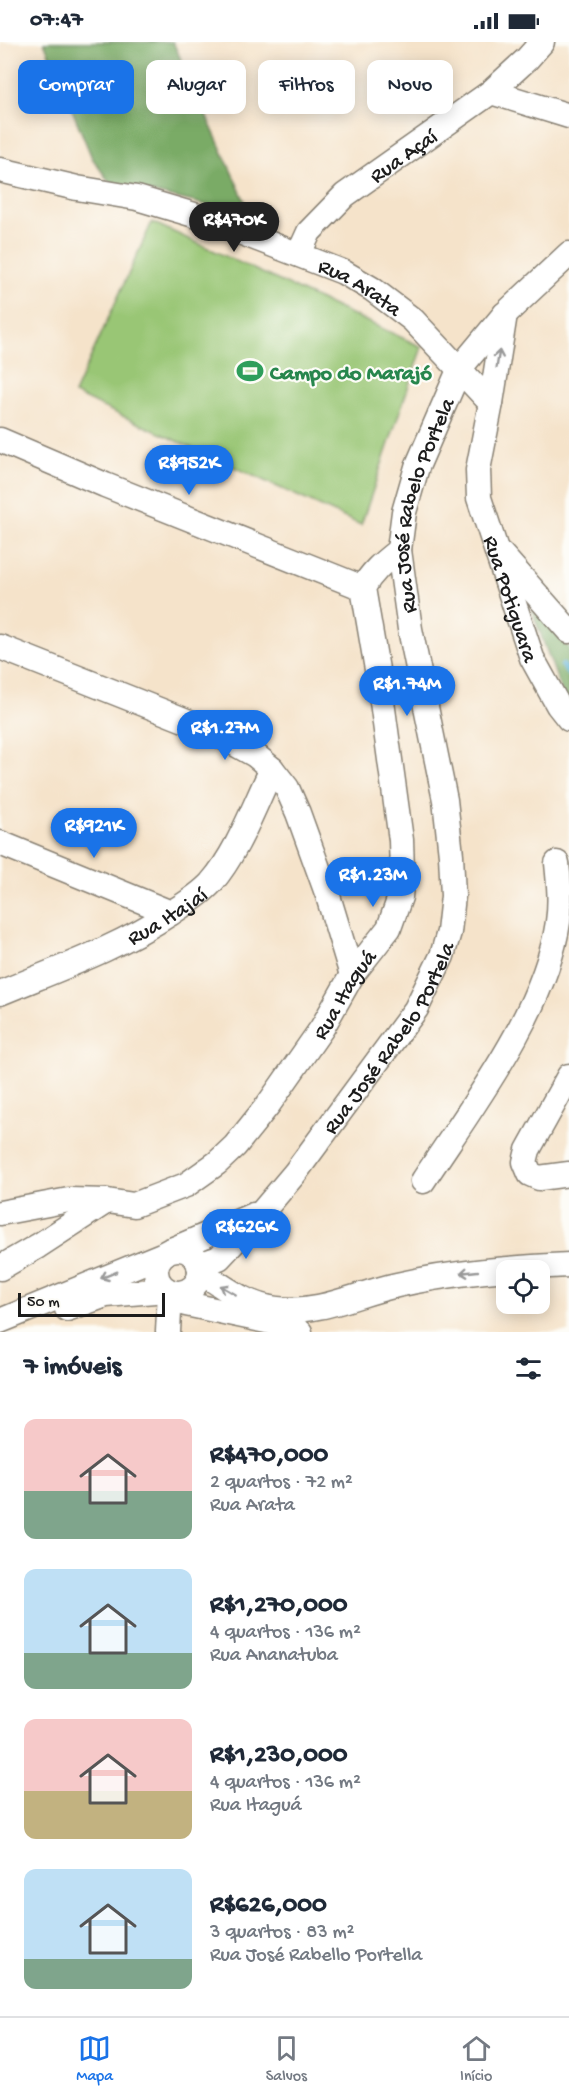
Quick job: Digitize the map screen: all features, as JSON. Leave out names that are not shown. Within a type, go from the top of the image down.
[{"type":"street","name":"Rua Açaí","points":[[299,254],[309,232],[345,195],[491,92],[542,42]]},
{"type":"street","points":[[491,92],[569,116]]},
{"type":"street","name":"Rua Arata","points":[[0,170],[77,188],[137,198],[201,217],[343,272],[372,289],[413,320],[491,403]]},
{"type":"street","name":"Rua José Rabelo Portela","points":[[200,1268],[219,1258],[263,1211],[332,1124],[416,1009],[442,956],[449,932],[453,896],[445,800],[410,629],[399,550],[404,512],[417,467],[459,369],[505,314],[569,254]]},
{"type":"street","points":[[495,546],[478,498],[478,470],[505,314]]},
{"type":"street","points":[[0,440],[105,485],[363,588],[379,565],[399,550]]},
{"type":"street","name":"Rua Potiguara","points":[[495,546],[569,631]]},
{"type":"street","name":"Rua Potiguara","points":[[495,546],[532,658],[558,705],[569,719]]},
{"type":"street","name":"Rua Itaguá","points":[[0,1213],[69,1200],[107,1201],[134,1205],[186,1185],[217,1163],[235,1146],[268,1105],[322,1028],[352,975],[388,928],[400,897],[401,840],[381,687],[363,588]]},
{"type":"street","points":[[0,648],[212,731],[255,755],[272,769],[287,788],[298,813],[328,896],[352,975]]},
{"type":"street","name":"Rua Itajaí","points":[[0,993],[114,946],[196,897],[211,883],[228,861],[272,769]]},
{"type":"street","points":[[0,843],[171,913]]},
{"type":"street","points":[[423,1180],[505,1054],[523,1022],[563,923],[557,863]]},
{"type":"street","points":[[569,1076],[528,1150],[525,1162],[530,1174],[539,1178],[569,1174]]},
{"type":"street","points":[[0,1268],[107,1201]]},
{"type":"street","points":[[0,1321],[263,1211]]},
{"type":"street","points":[[300,1332],[272,1322],[186,1304],[158,1280],[156,1273],[159,1260],[169,1252],[187,1251],[192,1254],[200,1268],[224,1288],[264,1307],[300,1311],[324,1307],[394,1285],[451,1274],[569,1265]]},
{"type":"street","points":[[6,1332],[106,1295],[189,1290],[198,1280],[200,1268]]},
{"type":"street","points":[[168,1332],[171,1292]]},
{"type":"green space","points":[[44,42],[173,42],[181,60],[146,60],[146,114],[205,114],[251,215],[110,183],[92,158],[74,114],[134,114],[134,60],[51,60]]},
{"type":"green space","name":"Campo do Marajó","points":[[152,222],[422,347],[361,525],[74,394]]},
{"type":"green space","points":[[532,611],[544,618],[569,648],[569,703],[563,695]]},
{"type":"waterway","points":[[563,666],[569,674]]},
{"type":"place","name":"Campo do Marajó","points":[[250,371]]}]
